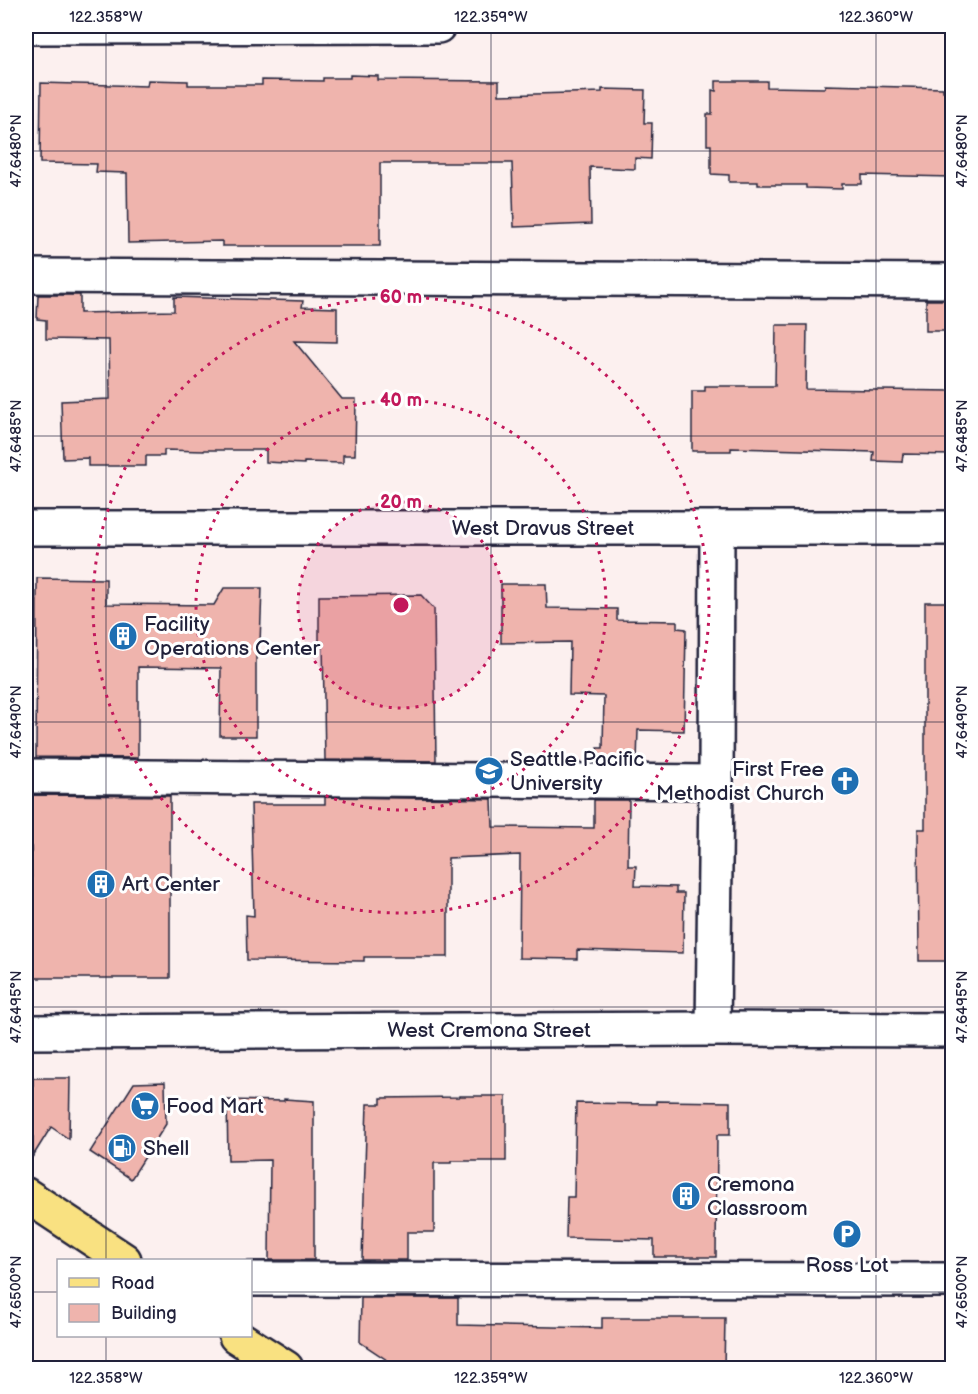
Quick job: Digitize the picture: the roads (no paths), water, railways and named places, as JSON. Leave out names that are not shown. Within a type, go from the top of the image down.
[{"type":"main road","points":[[26,1195],[122,1259]]},
{"type":"main road","points":[[239,1337],[286,1368]]},
{"type":"street","points":[[26,27],[438,26]]},
{"type":"street","points":[[26,276],[952,281]]},
{"type":"street","name":"West Dravus Street","points":[[26,528],[952,528]]},
{"type":"street","points":[[713,1029],[717,528]]},
{"type":"street","points":[[26,776],[716,782]]},
{"type":"street","name":"West Cremona Street","points":[[26,1032],[952,1030]]},
{"type":"street","points":[[252,1279],[952,1280]]},
{"type":"place","name":"Facility Operations Center","points":[[123,636]]},
{"type":"place","name":"Seattle Pacific University","points":[[489,771]]},
{"type":"place","name":"First Free Methodist Church","points":[[845,781]]},
{"type":"place","name":"Art Center","points":[[101,884]]},
{"type":"place","name":"Food Mart","points":[[145,1106]]},
{"type":"place","name":"Shell","points":[[122,1148]]},
{"type":"place","name":"Cremona Classroom","points":[[686,1196]]},
{"type":"place","name":"Ross Lot","points":[[847,1234]]}]
